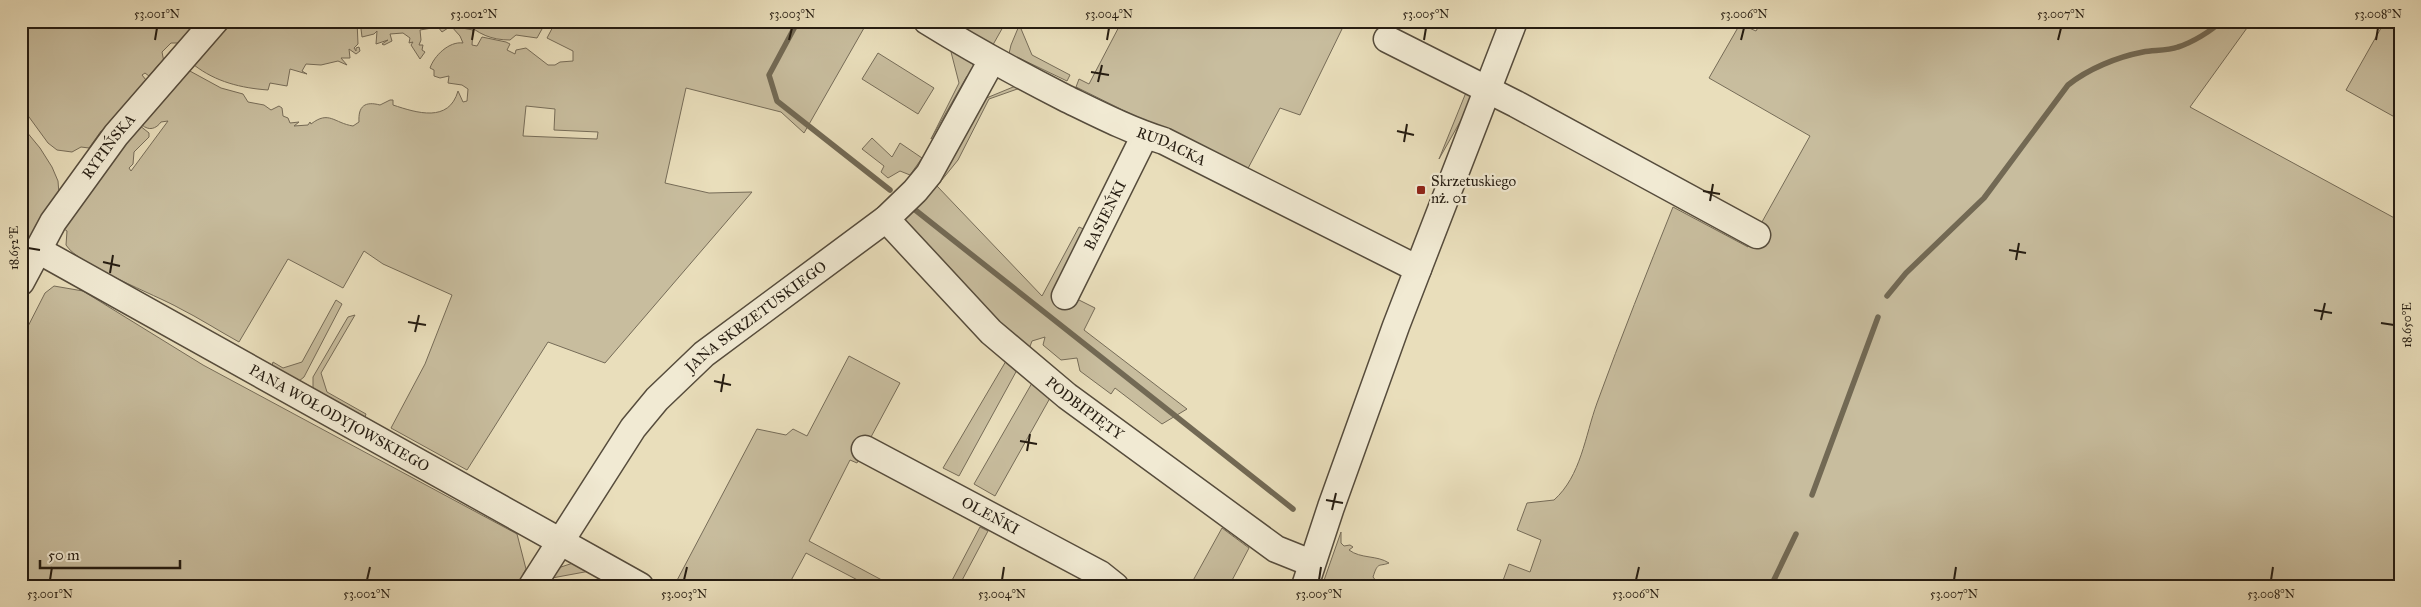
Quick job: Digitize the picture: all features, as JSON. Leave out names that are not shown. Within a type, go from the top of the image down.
[{"type":"street","name":"RYPIŃSKA","points":[[21,282],[52,222],[116,135],[215,21]]},
{"type":"street","name":"RUDACKA","points":[[927,21],[992,60],[1120,125],[1164,141],[1418,269]]},
{"type":"street","points":[[1308,575],[1418,269],[1514,21]]},
{"type":"street","points":[[1387,39],[1487,89],[1756,235]]},
{"type":"street","name":"JANA SKRZETUSKIEGO","points":[[532,586],[633,428],[679,375],[704,354],[886,219],[915,191],[929,174],[992,60]]},
{"type":"street","name":"BASIEŃKI","points":[[1064,296],[1146,135]]},
{"type":"street","name":"PODBIPIĘTY","points":[[886,219],[991,332],[1066,396],[1276,549],[1308,575]]},
{"type":"street","name":"PANA WOŁODYJOWSKIEGO","points":[[38,250],[640,586]]},
{"type":"street","name":"OLEŃKI","points":[[865,449],[1100,574],[1114,586]]},
{"type":"shaded area","points":[[38,21],[203,21],[184,43],[171,43],[162,52],[164,62],[162,65],[159,64],[149,76],[145,73],[142,75],[146,80],[104,131],[101,131],[89,148],[81,147],[72,152],[57,150],[48,143],[21,106],[21,28]]},
{"type":"shaded area","points":[[222,21],[357,21],[358,44],[354,48],[356,51],[356,48],[359,47],[360,51],[356,54],[349,49],[350,58],[341,58],[347,65],[338,61],[321,65],[306,64],[302,71],[307,74],[290,69],[287,86],[270,83],[268,90],[248,88],[220,80],[194,65],[188,70],[221,88],[243,94],[248,102],[264,105],[271,110],[279,106],[282,108],[283,116],[288,118],[290,123],[299,122],[294,126],[308,125],[310,122],[311,124],[322,118],[327,118],[353,126],[359,122],[361,109],[366,104],[380,105],[393,100],[393,105],[412,111],[422,113],[440,112],[454,101],[458,91],[463,102],[467,101],[468,89],[462,85],[448,83],[449,76],[440,78],[434,76],[434,70],[430,68],[443,50],[452,44],[463,43],[460,36],[451,26],[442,32],[438,27],[420,30],[421,40],[419,45],[423,45],[422,50],[425,52],[420,59],[411,45],[413,42],[409,43],[410,38],[403,33],[390,34],[392,41],[384,45],[382,44],[388,40],[376,44],[377,31],[374,34],[362,37],[360,21],[459,21],[457,22],[462,28],[473,30],[472,45],[477,46],[482,37],[506,42],[510,44],[507,50],[515,54],[516,50],[526,48],[548,65],[555,65],[560,62],[573,61],[573,51],[547,38],[556,21],[868,21],[804,133],[781,112],[686,88],[665,183],[709,193],[752,192],[605,363],[548,342],[467,470],[391,428],[425,364],[452,295],[383,264],[364,251],[343,288],[288,259],[239,342],[168,302],[101,270],[73,253],[66,245],[67,231],[64,229],[68,218],[139,125],[149,133],[149,137],[134,152],[133,164],[129,168],[131,171],[168,121],[161,122],[152,128],[142,125]],"holes":[[[526,106],[555,109],[554,130],[598,132],[597,139],[523,136]]]},
{"type":"shaded area","points":[[464,21],[540,21],[542,29],[537,38],[516,35],[510,40],[503,40],[485,35]]},
{"type":"shaded area","points":[[940,21],[1001,21],[1003,27],[990,50]]},
{"type":"shaded area","points":[[1122,21],[1327,21],[1342,29],[1300,115],[1280,108],[1245,174],[1129,119],[1131,114],[1076,87],[1079,79],[1089,84]]},
{"type":"shaded area","points":[[1762,21],[2252,21],[2190,107],[2400,221],[2400,576],[2394,586],[1501,586],[1509,564],[1530,572],[1541,540],[1517,530],[1527,503],[1554,500],[1563,490],[1576,467],[1606,378],[1673,207],[1748,247],[1810,136],[1709,78],[1740,24],[1756,31]]},
{"type":"shaded area","points":[[2385,21],[2400,21],[2400,120],[2346,90]]},
{"type":"shaded area","points":[[1019,25],[1032,55],[1070,75],[1067,81],[1019,58],[1015,63],[1008,58]]},
{"type":"shaded area","points":[[950,48],[975,66],[972,79],[967,76],[931,139],[959,83]]},
{"type":"shaded area","points":[[878,53],[934,88],[918,114],[862,79]]},
{"type":"shaded area","points":[[1018,85],[1023,87],[989,99],[958,160],[937,186],[1042,296],[1079,227],[1088,231],[1071,296],[1095,308],[1084,330],[1187,409],[1162,424],[1115,388],[1111,394],[1080,371],[1077,358],[1061,360],[1043,345],[1045,337],[1032,341],[1029,349],[1002,323],[997,329],[904,223],[905,218],[984,99]]},
{"type":"shaded area","points":[[1467,90],[1472,98],[1469,106],[1439,159]]},
{"type":"shaded area","points":[[21,125],[40,148],[52,167],[58,181],[59,194],[21,263]]},
{"type":"shaded area","points":[[872,138],[892,157],[900,143],[922,158],[910,175],[900,171],[888,178],[881,172],[884,166],[862,149]]},
{"type":"shaded area","points":[[54,286],[83,291],[203,365],[517,534],[526,569],[523,574],[528,576],[522,586],[21,586],[21,340],[45,293]]},
{"type":"shaded area","points":[[336,300],[342,304],[304,377],[299,381],[272,366],[273,362],[283,368],[302,362]]},
{"type":"shaded area","points":[[355,315],[321,373],[327,392],[366,414],[365,417],[313,388],[313,377],[348,317]]},
{"type":"shaded area","points":[[849,356],[900,383],[857,463],[850,460],[809,541],[893,586],[869,586],[806,553],[788,586],[674,586],[757,429],[786,435],[793,429],[807,436]]},
{"type":"shaded area","points":[[1006,361],[1017,370],[959,476],[943,468]]},
{"type":"shaded area","points":[[1032,383],[1050,398],[995,496],[974,484]]},
{"type":"shaded area","points":[[980,527],[988,531],[959,586],[949,586]]},
{"type":"shaded area","points":[[1222,528],[1249,548],[1229,586],[1190,586]]},
{"type":"shaded area","points":[[1341,532],[1341,543],[1344,546],[1350,545],[1353,547],[1349,550],[1359,555],[1389,563],[1376,569],[1373,577],[1377,582],[1375,586],[1322,586]]},
{"type":"shaded area","points":[[576,562],[590,571],[552,578],[558,568]]},
{"type":"waterway","points":[[798,21],[769,75],[777,101],[890,190]]},
{"type":"waterway","points":[[1887,296],[1906,273],[1984,198],[2068,85],[2084,74],[2113,60],[2143,52],[2169,49],[2195,40],[2221,21]]},
{"type":"waterway","points":[[914,209],[1293,509]]},
{"type":"waterway","points":[[1812,495],[1878,317]]},
{"type":"waterway","points":[[1771,586],[1796,534]]},
{"type":"place","name":"Skrzetuskiego nż. 01","points":[[1421,190]]}]
